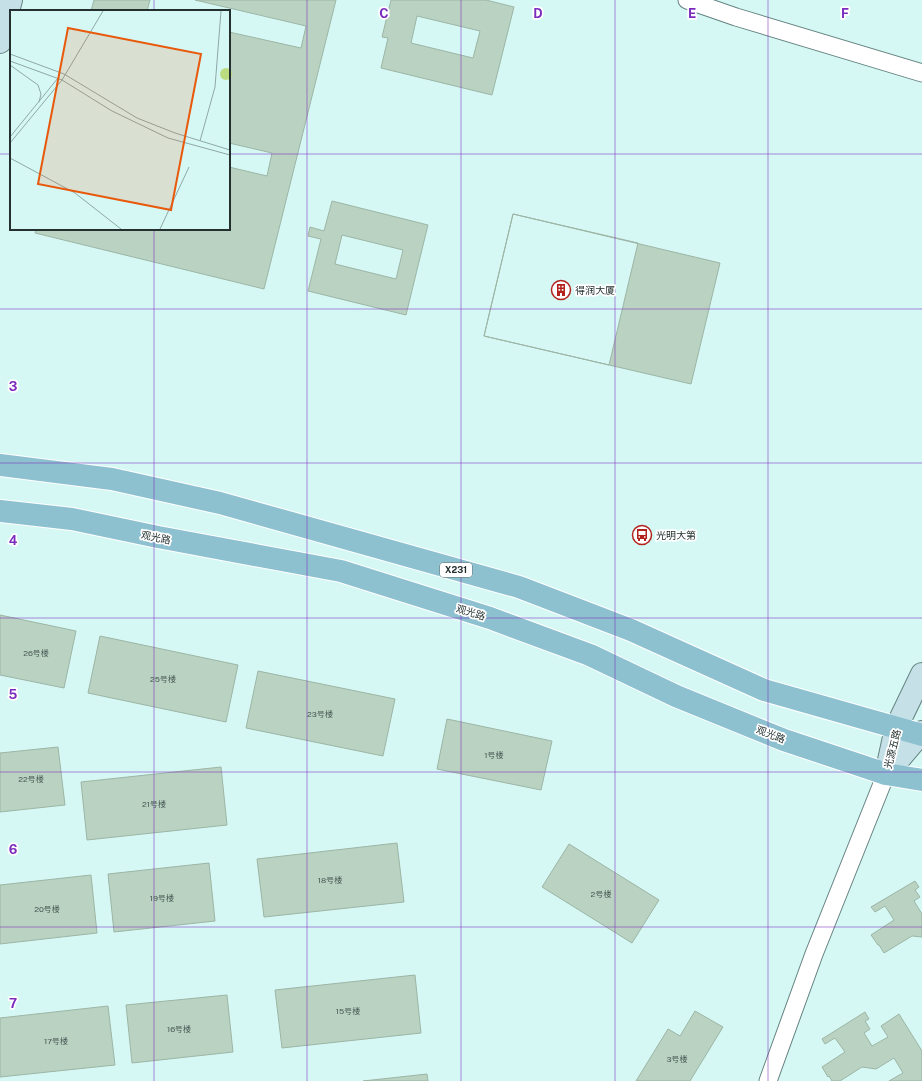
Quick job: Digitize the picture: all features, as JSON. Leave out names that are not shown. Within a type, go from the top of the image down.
[{"type":"main road","name":"X231","points":[[0,465],[112,479],[220,503],[519,588],[631,630],[764,690],[922,734]]},
{"type":"main road","name":"观光路","points":[[0,511],[72,519],[158,538],[341,571],[490,618],[590,655],[676,696],[784,740],[886,774],[922,780]]},
{"type":"street","points":[[0,42],[11,0]]},
{"type":"street","points":[[687,0],[736,17],[922,73]]},
{"type":"street","name":"光源五路","points":[[886,774],[896,728],[922,674]]},
{"type":"street","name":"光源五路","points":[[886,774],[922,734]]},
{"type":"street","points":[[768,1081],[814,954],[886,774]]},
{"type":"building","points":[[94,0],[150,0],[147,10],[91,10]]},
{"type":"building","points":[[195,0],[336,0],[264,289],[35,233],[36,230],[230,230],[230,167],[267,176],[272,153],[230,143],[230,32],[301,48],[306,26]]},
{"type":"building","points":[[391,0],[486,0],[514,7],[492,95],[381,68],[388,38],[382,37]],"holes":[[[417,16],[480,31],[473,58],[411,43]]]},
{"type":"building","points":[[332,201],[428,225],[406,315],[308,291],[321,239],[308,236],[310,227],[324,231]],"holes":[[[342,235],[403,250],[396,279],[335,264]]]},
{"type":"building","name":"得润大厦","points":[[513,214],[638,243],[609,365],[484,336]]},
{"type":"building","name":"得润大厦","points":[[513,214],[720,263],[691,384],[484,336]]},
{"type":"building","points":[[0,615],[76,631],[64,688],[0,675]]},
{"type":"building","points":[[100,636],[238,665],[226,722],[88,693]]},
{"type":"building","points":[[258,671],[395,699],[383,756],[246,728]]},
{"type":"building","points":[[447,719],[552,741],[541,790],[437,769]]},
{"type":"building","points":[[58,747],[65,805],[0,812],[0,753]]},
{"type":"building","points":[[221,767],[227,825],[87,840],[81,782]]},
{"type":"building","points":[[397,843],[404,902],[264,917],[257,859]]},
{"type":"building","points":[[569,844],[659,900],[632,943],[542,887]]},
{"type":"building","points":[[209,863],[215,921],[114,932],[108,874]]},
{"type":"building","points":[[91,875],[97,933],[0,944],[0,885]]},
{"type":"building","points":[[915,881],[919,887],[915,890],[920,897],[914,901],[922,914],[922,937],[912,936],[884,953],[871,935],[894,920],[885,906],[875,912],[871,907]]},
{"type":"building","points":[[415,975],[421,1033],[282,1048],[275,990]]},
{"type":"building","points":[[227,995],[233,1052],[132,1063],[126,1005]]},
{"type":"building","points":[[108,1006],[115,1065],[0,1077],[0,1018]]},
{"type":"building","points":[[695,1011],[723,1027],[690,1081],[636,1081],[668,1029],[680,1036]]},
{"type":"building","points":[[865,1012],[869,1019],[865,1021],[870,1029],[864,1033],[872,1046],[888,1037],[881,1026],[899,1014],[922,1051],[922,1081],[889,1081],[903,1073],[894,1058],[876,1069],[862,1067],[840,1081],[832,1081],[829,1076],[828,1077],[822,1067],[845,1052],[835,1038],[825,1044],[822,1039]]},
{"type":"building","points":[[427,1074],[428,1081],[363,1081]]},
{"type":"place","name":"得润大厦","points":[[561,290]]},
{"type":"place","name":"光明大第","points":[[642,535]]}]
